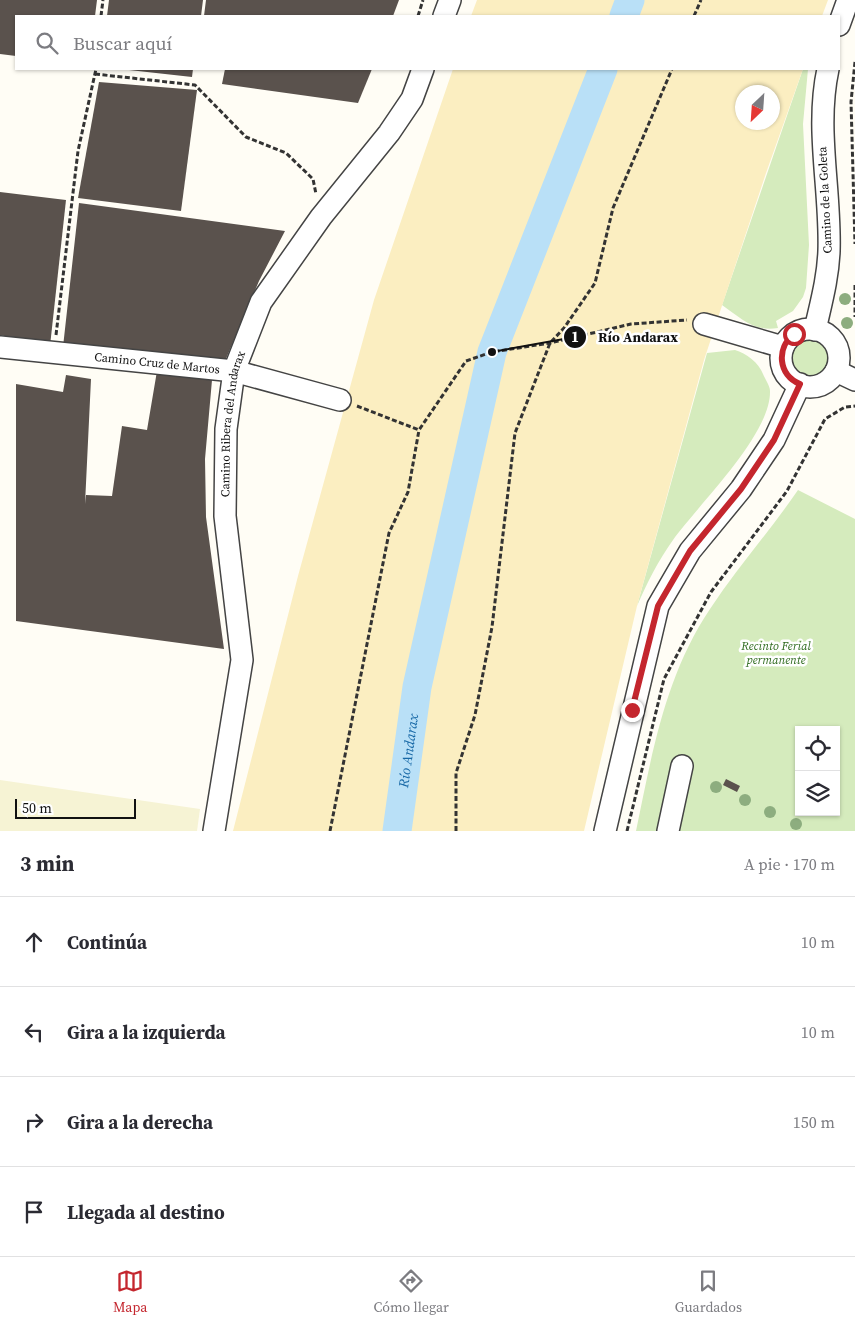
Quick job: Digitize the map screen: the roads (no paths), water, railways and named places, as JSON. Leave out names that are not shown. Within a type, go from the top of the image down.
[{"type":"street","points":[[444,15],[450,0]]},
{"type":"street","points":[[840,23],[848,0]]},
{"type":"street","name":"Camino Ribera del Andarax","points":[[214,831],[242,660],[225,516],[226,429],[234,371],[261,302],[321,217],[389,133],[412,98],[423,70]]},
{"type":"street","name":"Camino de la Goleta","points":[[815,330],[827,279],[829,250],[823,145],[824,94],[828,70]]},
{"type":"street","points":[[704,324],[783,347]]},
{"type":"street","points":[[815,330],[826,334],[836,346],[839,359],[836,371],[822,384],[809,387],[791,380],[784,370],[781,358],[783,347],[789,338],[798,331],[815,330]]},
{"type":"street","name":"Camino Cruz de Martos","points":[[0,347],[234,371],[340,400]]},
{"type":"street","points":[[836,371],[855,380]]},
{"type":"street","points":[[605,831],[658,606],[690,551],[741,489],[774,440],[800,384]]},
{"type":"street","points":[[668,831],[682,766]]},
{"type":"waterway","name":"Río Andarax","points":[[624,15],[630,0]]},
{"type":"waterway","name":"Río Andarax","points":[[397,831],[417,687],[492,352],[603,70]]},
{"type":"place","name":"Río Andarax","points":[[492,352]]},
{"type":"park label","name":"Recinto Ferial permanente","points":[[776,653]]}]
